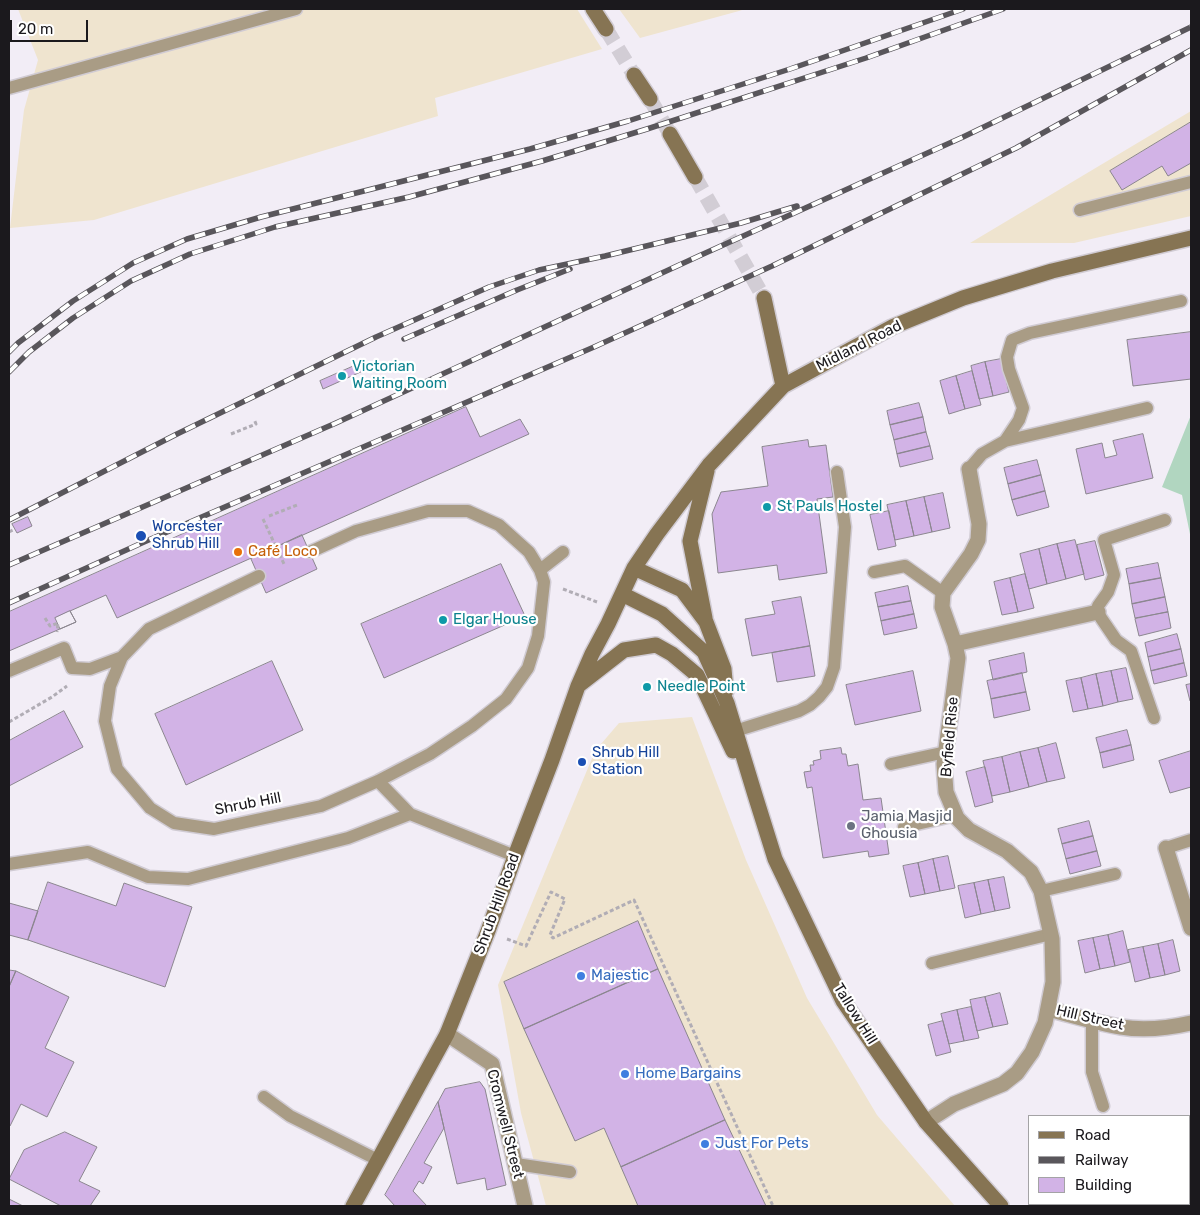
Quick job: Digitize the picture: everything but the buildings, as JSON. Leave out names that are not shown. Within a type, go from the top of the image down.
[{"type":"main road","points":[[593,9],[606,29]]},
{"type":"main road","points":[[634,74],[650,99]]},
{"type":"main road","points":[[670,134],[695,177]]},
{"type":"main road","name":"Midland Road","points":[[622,594],[634,568],[709,465],[783,386],[892,327],[963,298],[1052,271],[1191,238]]},
{"type":"main road","points":[[764,298],[783,386]]},
{"type":"main road","name":"Tallow Hill","points":[[709,465],[690,540],[706,622],[724,669],[727,703]]},
{"type":"main road","name":"Tallow Hill","points":[[634,568],[682,590],[706,622]]},
{"type":"main road","name":"Tallow Hill","points":[[622,594],[662,614],[704,652],[727,703],[775,859],[843,1001],[926,1122],[1001,1206]]},
{"type":"main road","name":"Shrub Hill Road","points":[[353,1206],[447,1034],[488,931],[578,686],[622,594]]},
{"type":"main road","name":"Tallow Hill","points":[[578,686],[624,650],[656,645],[672,654],[697,676],[755,795]]},
{"type":"street","points":[[943,593],[978,540],[978,524],[970,469]]},
{"type":"street","name":"Byfield Rise","points":[[926,1122],[954,1104],[1003,1084],[1017,1073],[1032,1052],[1045,1023],[1053,982],[1051,934],[1041,892],[1031,872],[1008,851],[969,830],[957,818],[946,792],[944,764],[958,658],[942,608],[943,593]]},
{"type":"street","points":[[955,644],[1098,612]]},
{"type":"street","points":[[1166,848],[1191,928]]},
{"type":"street","name":"Hill Street","points":[[1048,1009],[1122,1028],[1154,1029],[1191,1023]]},
{"type":"street","name":"Cromwell Street","points":[[447,1034],[492,1064],[526,1206]]},
{"type":"lane","points":[[9,88],[296,9]]},
{"type":"lane","points":[[1080,210],[1191,182]]},
{"type":"lane","points":[[1005,441],[1019,420],[1023,408],[1009,369],[1007,357],[1012,340],[1030,333],[1181,301]]},
{"type":"lane","points":[[970,469],[982,454],[1005,441],[1147,408]]},
{"type":"lane","points":[[735,731],[799,711],[810,705],[827,687],[834,667],[845,527],[837,472]]},
{"type":"lane","points":[[310,552],[356,531],[428,511],[468,511],[499,525],[529,552],[542,576],[563,552]]},
{"type":"lane","points":[[1154,718],[1131,651],[1116,640],[1101,618],[1098,606],[1108,592],[1114,575],[1104,540],[1165,520]]},
{"type":"lane","points":[[874,572],[905,566],[943,593]]},
{"type":"lane","name":"Shrub Hill","points":[[259,576],[149,629],[122,657],[110,686],[105,721],[117,769],[150,808],[174,823],[214,829],[321,806],[378,781],[430,754],[472,726],[506,699],[528,668],[538,636],[542,576]]},
{"type":"lane","points":[[9,671],[64,648],[72,668],[90,669],[122,657]]},
{"type":"lane","points":[[891,764],[946,752]]},
{"type":"lane","points":[[378,781],[410,814],[515,856]]},
{"type":"lane","points":[[9,864],[88,852],[148,877],[188,879],[348,838],[410,814]]},
{"type":"lane","points":[[904,827],[956,814]]},
{"type":"lane","points":[[1166,848],[1191,840]]},
{"type":"lane","points":[[1041,892],[1115,874]]},
{"type":"lane","points":[[932,963],[1051,934]]},
{"type":"lane","points":[[1092,1020],[1092,1072],[1103,1106]]},
{"type":"lane","points":[[264,1098],[290,1116],[378,1160]]},
{"type":"lane","points":[[516,1164],[570,1172]]},
{"type":"path","points":[[231,434],[256,424],[254,419]]},
{"type":"path","points":[[269,516],[297,504]]},
{"type":"path","points":[[263,519],[284,564]]},
{"type":"path","points":[[9,532],[15,529]]},
{"type":"path","points":[[542,576],[615,609]]},
{"type":"path","points":[[9,722],[52,697],[90,669]]},
{"type":"path","points":[[526,946],[551,892],[565,899],[550,935],[553,938],[634,900],[772,1206]]},
{"type":"shaded area","points":[[18,9],[577,9],[602,49],[435,98],[438,116],[94,220],[10,228],[24,110],[38,60]]},
{"type":"shaded area","points":[[619,9],[745,9],[640,38]]},
{"type":"shaded area","points":[[1191,111],[1191,216],[1074,243],[970,243]]},
{"type":"shaded area","points":[[692,717],[746,860],[807,998],[877,1115],[955,1206],[546,1206],[521,1113],[498,985],[595,751],[619,723]]},
{"type":"green space","points":[[1191,415],[1191,539],[1182,495],[1162,487]]},
{"type":"tunnel","points":[[606,29],[634,75]]},
{"type":"tunnel","points":[[650,99],[670,134]]},
{"type":"tunnel","points":[[695,177],[764,298]]},
{"type":"railway","points":[[9,352],[73,301],[133,263],[187,239],[261,217],[530,149],[628,121],[790,69],[963,9]]},
{"type":"railway","points":[[9,372],[29,352],[73,318],[131,281],[190,254],[275,227],[409,197],[542,161],[866,58],[1003,9]]},
{"type":"railway","points":[[9,565],[336,423],[963,137],[1191,27]]},
{"type":"railway","points":[[9,603],[144,542],[594,347],[772,266],[1016,148],[1191,50]]},
{"type":"railway","points":[[9,520],[177,434],[376,337],[489,287],[539,270],[741,223],[797,206]]},
{"type":"railway","points":[[404,339],[570,269]]},
{"type":"place","name":"Victorian Waiting Room","points":[[342,376]]},
{"type":"place","name":"St Pauls Hostel","points":[[767,507]]},
{"type":"place","name":"Worcester Shrub Hill","points":[[141,536]]},
{"type":"place","name":"Café Loco","points":[[238,552]]},
{"type":"place","name":"Elgar House","points":[[443,620]]},
{"type":"place","name":"Needle Point","points":[[647,687]]},
{"type":"place","name":"Shrub Hill Station","points":[[582,762]]},
{"type":"place","name":"Jamia Masjid Ghousia","points":[[851,826]]},
{"type":"place","name":"Majestic","points":[[581,976]]},
{"type":"place","name":"Home Bargains","points":[[625,1074]]},
{"type":"place","name":"Just For Pets","points":[[705,1144]]}]
